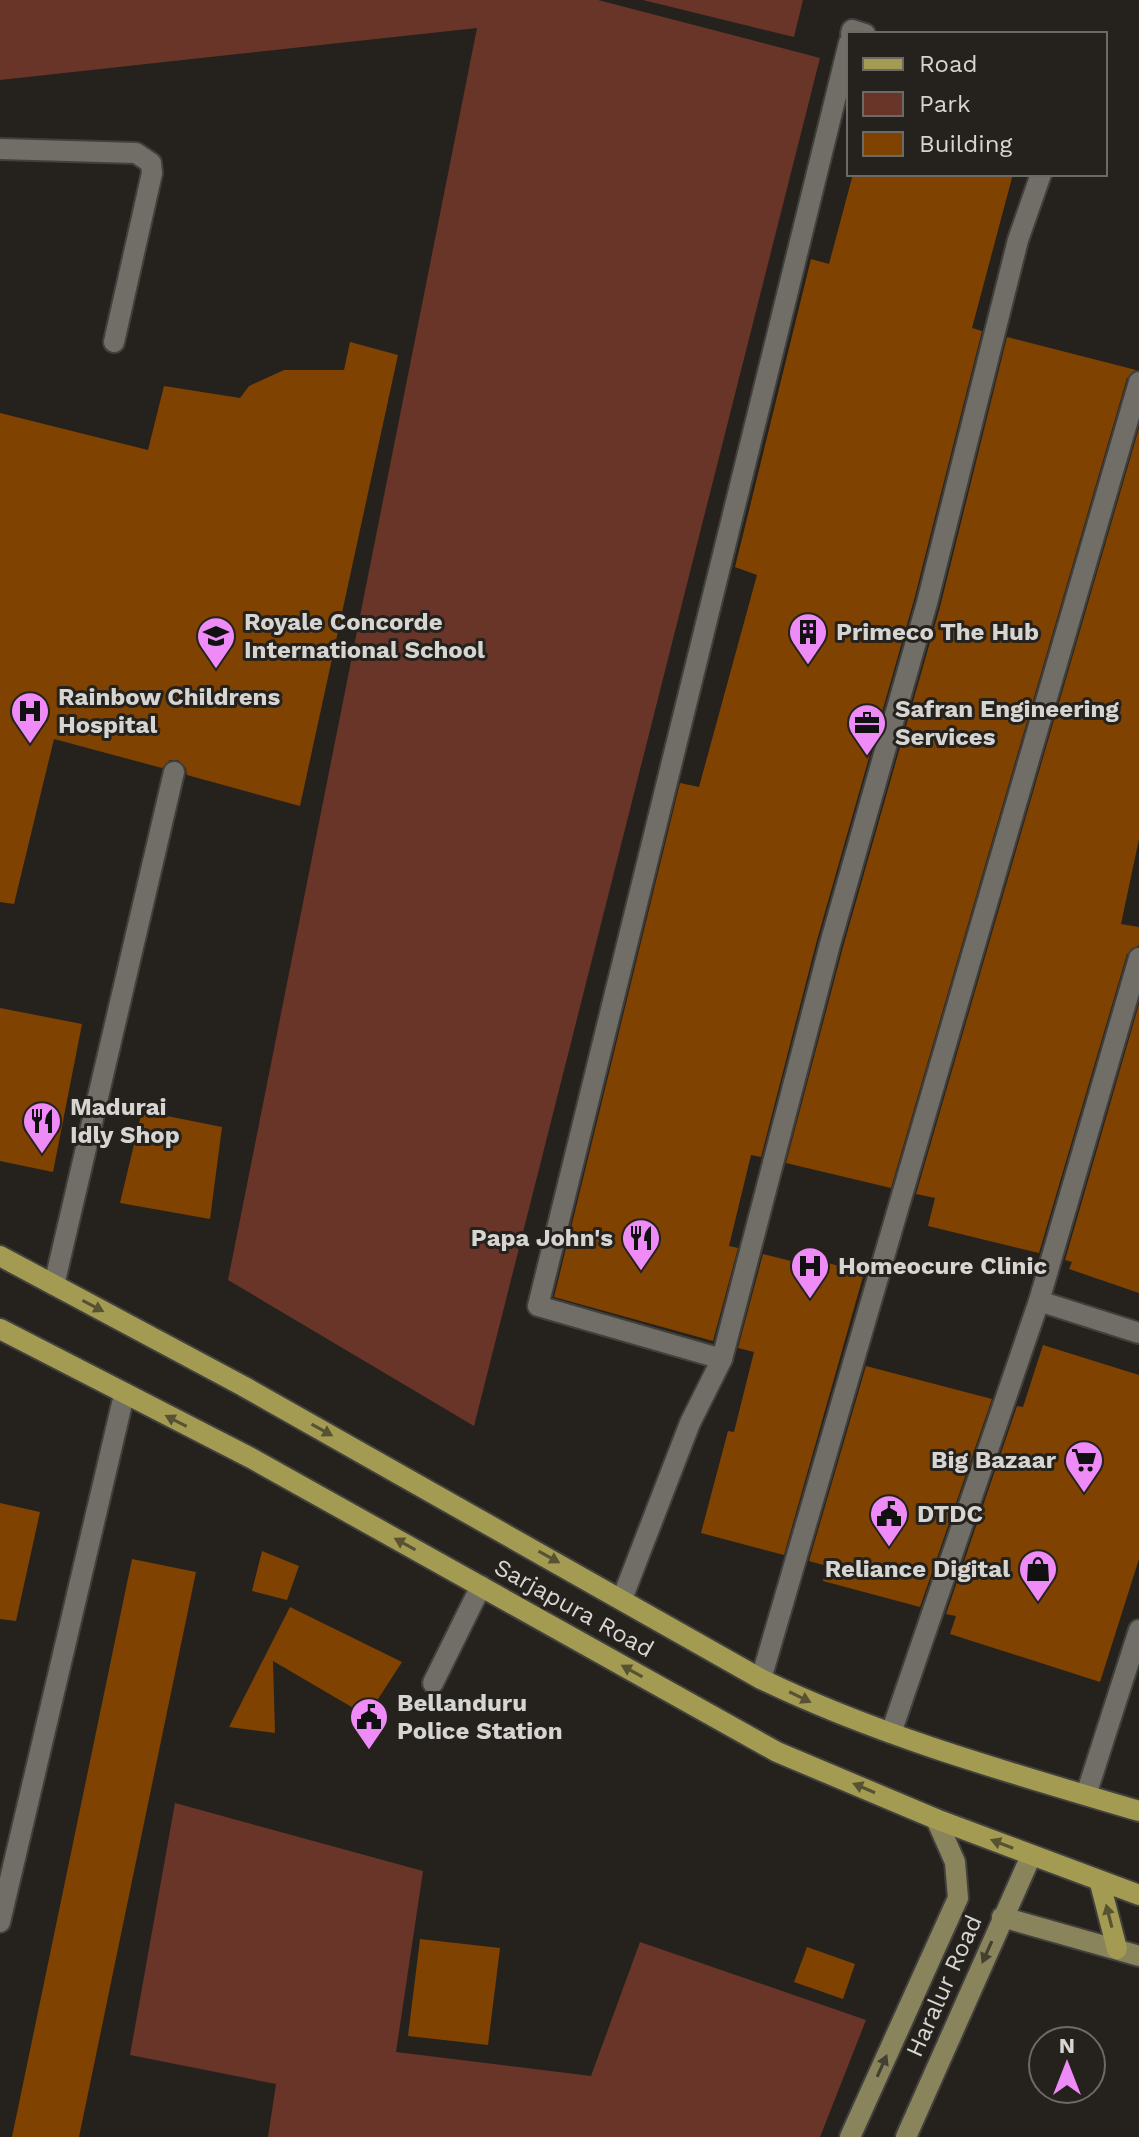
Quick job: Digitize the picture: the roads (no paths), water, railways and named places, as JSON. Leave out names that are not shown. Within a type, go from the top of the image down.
[{"type":"main road","name":"Sarjapura Road","points":[[0,1256],[761,1679],[817,1706],[891,1733],[1139,1811]]},
{"type":"main road","name":"Sarjapura Road","points":[[0,1329],[251,1458],[777,1752],[936,1819],[1100,1883],[1139,1895]]},
{"type":"main road","points":[[1100,1883],[1117,1949]]},
{"type":"street","points":[[722,1359],[538,1306],[847,51]]},
{"type":"street","points":[[0,149],[136,153],[151,163],[152,173],[114,342]]},
{"type":"street","points":[[622,1599],[679,1453],[722,1359],[830,944],[927,603],[1018,240],[1040,176]]},
{"type":"street","points":[[761,1679],[1139,382]]},
{"type":"street","points":[[54,1285],[174,772]]},
{"type":"street","points":[[891,1733],[1039,1301],[1139,958]]},
{"type":"street","points":[[1039,1301],[1139,1333]]},
{"type":"street","points":[[0,1922],[124,1395]]},
{"type":"street","points":[[433,1683],[481,1586]]},
{"type":"street","points":[[1086,1795],[1139,1630]]},
{"type":"street","points":[[850,2137],[958,1898],[955,1862],[936,1819]]},
{"type":"street","name":"Haralur Road","points":[[906,2137],[1031,1856]]},
{"type":"street","points":[[1002,1917],[1139,1956]]},
{"type":"place","name":"Primeco The Hub","points":[[808,666]]},
{"type":"place","name":"Royale Concorde International School","points":[[216,670]]},
{"type":"place","name":"Rainbow Childrens Hospital","points":[[30,745]]},
{"type":"place","name":"Safran Engineering Services","points":[[867,757]]},
{"type":"place","name":"Madurai Idly Shop","points":[[42,1155]]},
{"type":"place","name":"Papa John's","points":[[641,1272]]},
{"type":"place","name":"Homeocure Clinic","points":[[810,1300]]},
{"type":"place","name":"Big Bazaar","points":[[1084,1494]]},
{"type":"place","name":"DTDC","points":[[889,1548]]},
{"type":"place","name":"Reliance Digital","points":[[1038,1603]]},
{"type":"place","name":"Bellanduru Police Station","points":[[369,1751]]}]
